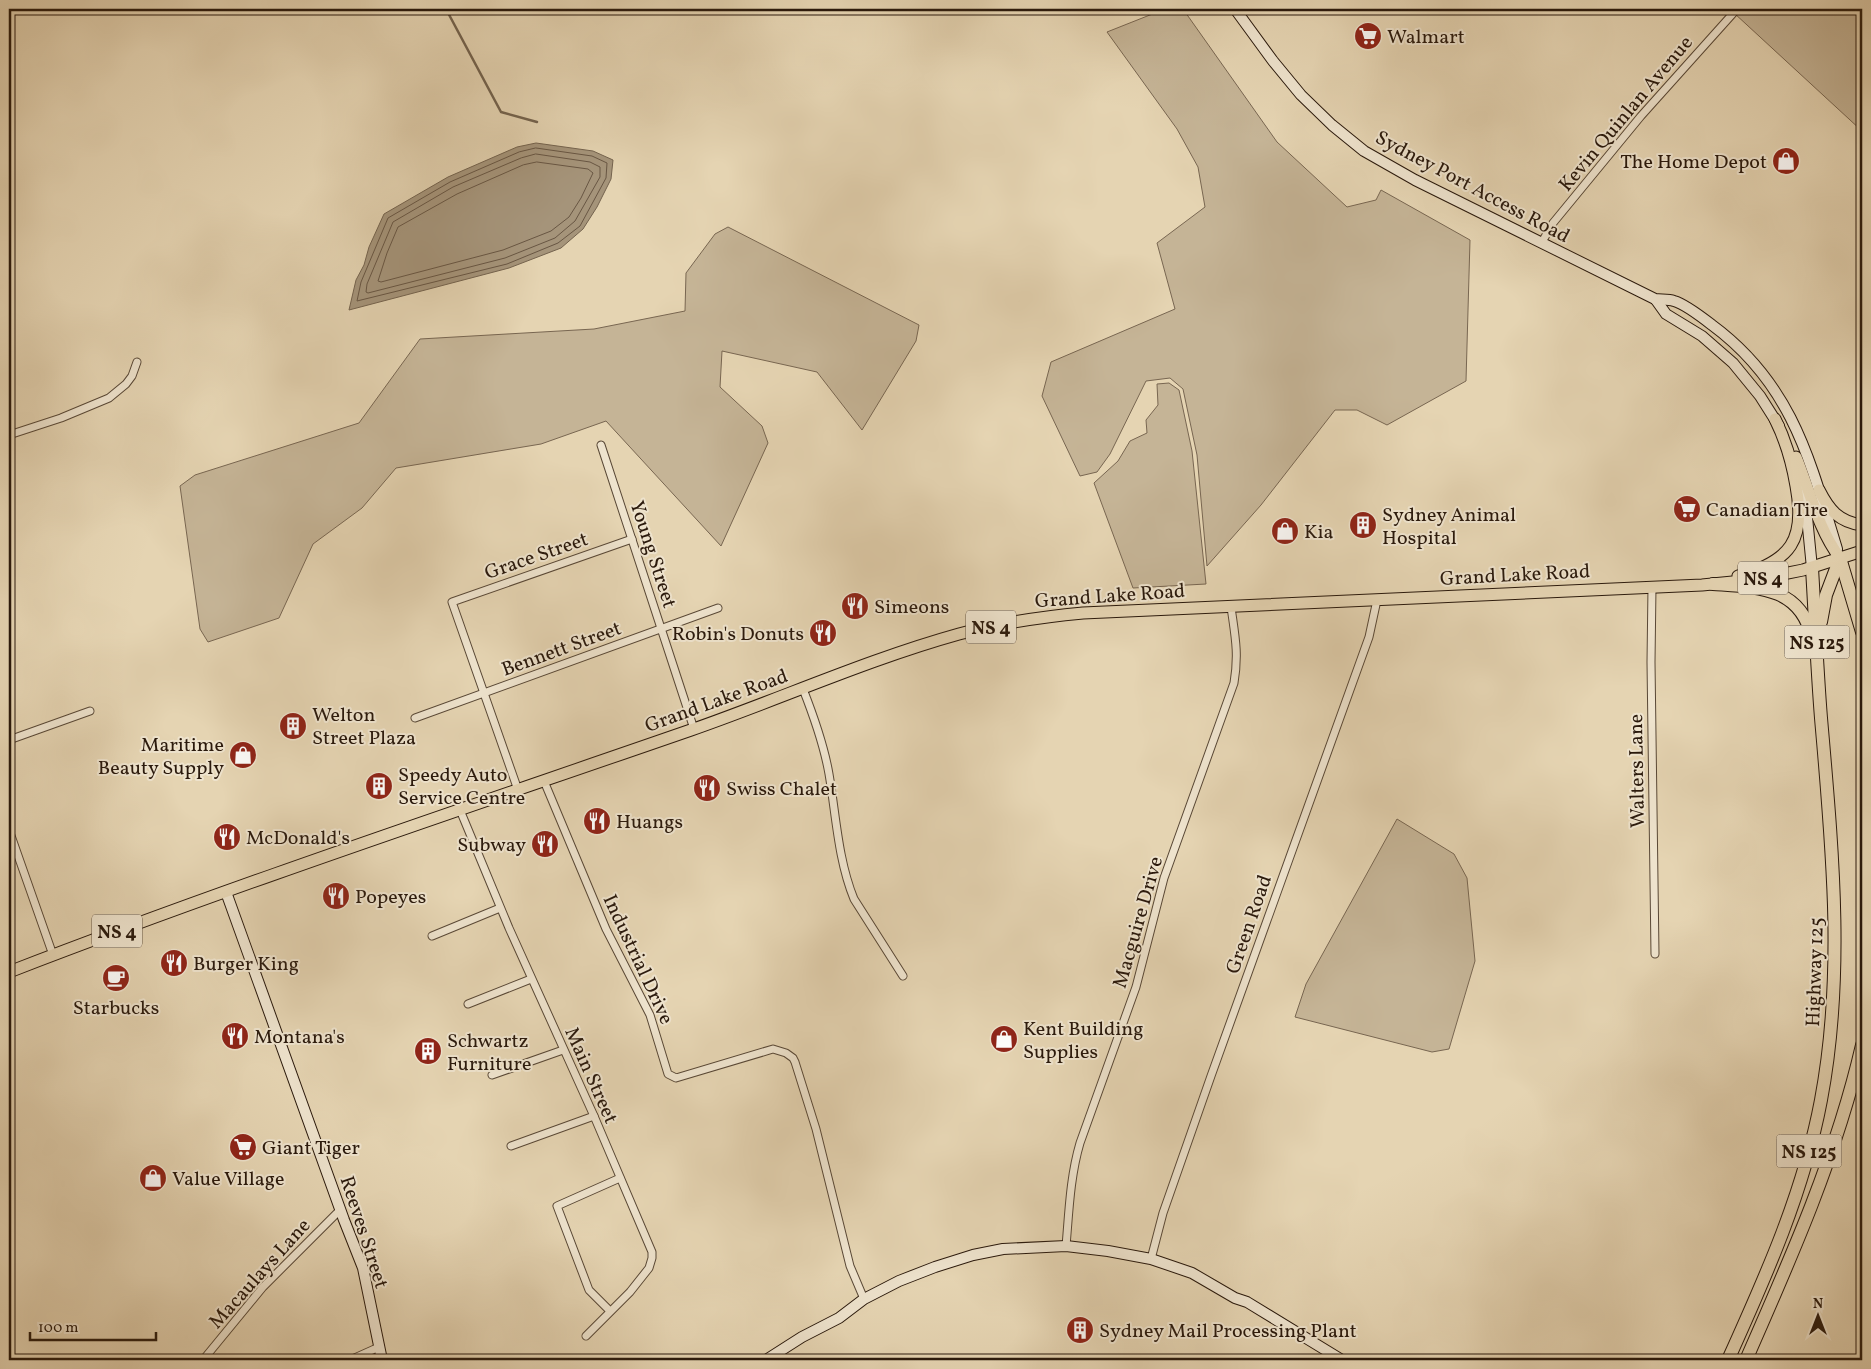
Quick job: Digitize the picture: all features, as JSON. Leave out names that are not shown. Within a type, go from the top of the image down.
[{"type":"highway","name":"NS 125","points":[[1840,558],[1862,632]]},
{"type":"highway","points":[[1818,662],[1819,635],[1826,595],[1840,558]]},
{"type":"highway","name":"Highway 125","points":[[1728,1360],[1764,1278],[1795,1197],[1814,1130],[1825,1073],[1833,1007],[1835,932],[1829,806],[1821,717],[1812,568]]},
{"type":"highway","points":[[1713,584],[1773,591],[1787,599],[1801,612],[1808,623],[1812,635],[1821,717]]},
{"type":"highway","name":"NS 125","points":[[1746,1360],[1788,1263],[1827,1162],[1845,1108],[1862,1045]]},
{"type":"main road","name":"Sydney Port Access Road","points":[[1236,9],[1268,55],[1301,95],[1354,142],[1398,172],[1656,300],[1674,301],[1708,322],[1736,344],[1760,370],[1780,396],[1796,425],[1840,558]]},
{"type":"main road","name":"Sydney Port Access Road","points":[[1656,300],[1666,314],[1702,336],[1733,363],[1752,384],[1775,419],[1792,451],[1801,483],[1812,568]]},
{"type":"main road","points":[[1775,419],[1795,456],[1822,528],[1830,545],[1840,558]]},
{"type":"main road","points":[[1713,584],[1747,574],[1770,564],[1788,550],[1798,531],[1799,511],[1793,468],[1784,438],[1775,419]]},
{"type":"main road","points":[[1819,490],[1829,508],[1836,515],[1844,521],[1862,526]]},
{"type":"main road","name":"Grand Lake Road","points":[[226,892],[694,729],[904,651],[959,634],[991,627],[1061,615],[1713,584],[1753,580],[1812,568],[1862,551]]},
{"type":"main road","name":"NS 4","points":[[9,972],[226,892]]},
{"type":"main road","name":"Reeves Street","points":[[226,892],[340,1210],[363,1268],[382,1360]]},
{"type":"main road","points":[[766,1360],[802,1337],[839,1318],[864,1299],[899,1281],[935,1266],[972,1254],[1003,1249],[1066,1246],[1151,1259],[1192,1273],[1235,1298],[1247,1302],[1342,1360]]},
{"type":"street","name":"Kevin Quinlan Avenue","points":[[1542,242],[1553,223],[1640,116],[1737,9]]},
{"type":"street","points":[[9,435],[61,418],[109,398],[126,384],[132,376],[137,362]]},
{"type":"street","name":"Young Street","points":[[601,445],[694,729]]},
{"type":"street","name":"Grace Street","points":[[484,693],[452,602],[632,539]]},
{"type":"street","name":"Walters Lane","points":[[1652,586],[1651,662],[1655,954]]},
{"type":"street","name":"Green Road","points":[[1151,1259],[1163,1213],[1369,637],[1378,600]]},
{"type":"street","name":"Macguire Drive","points":[[1066,1246],[1072,1182],[1080,1143],[1136,987],[1153,914],[1164,878],[1234,683],[1237,668],[1237,641],[1231,607]]},
{"type":"street","name":"Bennett Street","points":[[415,718],[718,608]]},
{"type":"street","points":[[803,689],[818,727],[824,750],[850,890],[903,976]]},
{"type":"street","points":[[484,693],[518,790]]},
{"type":"street","points":[[9,740],[90,711]]},
{"type":"street","name":"Industrial Drive","points":[[544,780],[606,929],[650,1015],[668,1074],[676,1078],[773,1050],[783,1051],[793,1058],[816,1129],[850,1266],[864,1299]]},
{"type":"street","name":"Main Street","points":[[460,810],[500,908],[594,1116],[650,1248],[652,1258],[649,1268],[586,1336]]},
{"type":"street","points":[[9,830],[53,955]]},
{"type":"street","points":[[432,936],[500,908]]},
{"type":"street","points":[[468,1004],[531,979]]},
{"type":"street","points":[[492,1075],[563,1050]]},
{"type":"street","points":[[511,1146],[594,1116]]},
{"type":"street","points":[[610,1311],[589,1290],[557,1206],[620,1178]]},
{"type":"street","name":"Macaulays Lane","points":[[203,1360],[264,1287],[340,1210]]},
{"type":"street","points":[[350,1360],[380,1347]]},
{"type":"shaded area","points":[[1165,9],[1183,9],[1277,142],[1347,207],[1376,200],[1381,190],[1470,240],[1466,381],[1387,425],[1357,410],[1335,410],[1261,505],[1207,566],[1197,455],[1183,389],[1170,378],[1146,381],[1110,454],[1097,472],[1080,476],[1042,396],[1051,362],[1175,309],[1157,243],[1205,207],[1198,167],[1177,129],[1107,32]]},
{"type":"shaded area","points":[[1731,9],[1862,9],[1862,131],[1734,13]]},
{"type":"shaded area","points":[[728,227],[919,325],[916,341],[862,430],[817,372],[722,351],[720,387],[762,426],[768,443],[721,546],[606,421],[541,444],[396,468],[362,508],[313,544],[279,618],[208,642],[200,629],[180,486],[195,475],[359,423],[420,339],[594,329],[685,311],[686,273],[715,234]]},
{"type":"shaded area","points":[[1169,383],[1179,390],[1192,451],[1206,584],[1133,588],[1094,483],[1118,461],[1130,441],[1147,433],[1146,420],[1158,405],[1157,384]]},
{"type":"shaded area","points":[[1397,819],[1454,854],[1467,878],[1475,961],[1449,1049],[1432,1052],[1295,1017],[1306,984]]},
{"type":"water","points":[[536,143],[593,151],[613,160],[611,179],[583,229],[561,248],[509,268],[349,310],[356,280],[364,265],[369,247],[384,214],[448,177],[517,147]]},
{"type":"waterway","points":[[446,9],[501,112],[537,122]]},
{"type":"place","name":"Walmart","points":[[1368,36]]},
{"type":"place","name":"The Home Depot","points":[[1786,161]]},
{"type":"place","name":"Canadian Tire","points":[[1687,509]]},
{"type":"place","name":"Sydney Animal Hospital","points":[[1363,525]]},
{"type":"place","name":"Kia","points":[[1285,531]]},
{"type":"place","name":"Simeons","points":[[855,606]]},
{"type":"place","name":"Robin's Donuts","points":[[823,633]]},
{"type":"place","name":"Welton Street Plaza","points":[[293,726]]},
{"type":"place","name":"Maritime Beauty Supply","points":[[243,755]]},
{"type":"place","name":"Speedy Auto Service Centre","points":[[379,786]]},
{"type":"place","name":"Swiss Chalet","points":[[707,788]]},
{"type":"place","name":"Huangs","points":[[597,821]]},
{"type":"place","name":"McDonald's","points":[[227,837]]},
{"type":"place","name":"Subway","points":[[545,844]]},
{"type":"place","name":"Popeyes","points":[[336,896]]},
{"type":"place","name":"Burger King","points":[[174,963]]},
{"type":"place","name":"Starbucks","points":[[116,978]]},
{"type":"place","name":"Montana's","points":[[235,1036]]},
{"type":"place","name":"Kent Building Supplies","points":[[1004,1039]]},
{"type":"place","name":"Schwartz Furniture","points":[[428,1051]]},
{"type":"place","name":"Giant Tiger","points":[[243,1147]]},
{"type":"place","name":"Value Village","points":[[153,1178]]},
{"type":"place","name":"Sydney Mail Processing Plant","points":[[1080,1330]]}]
